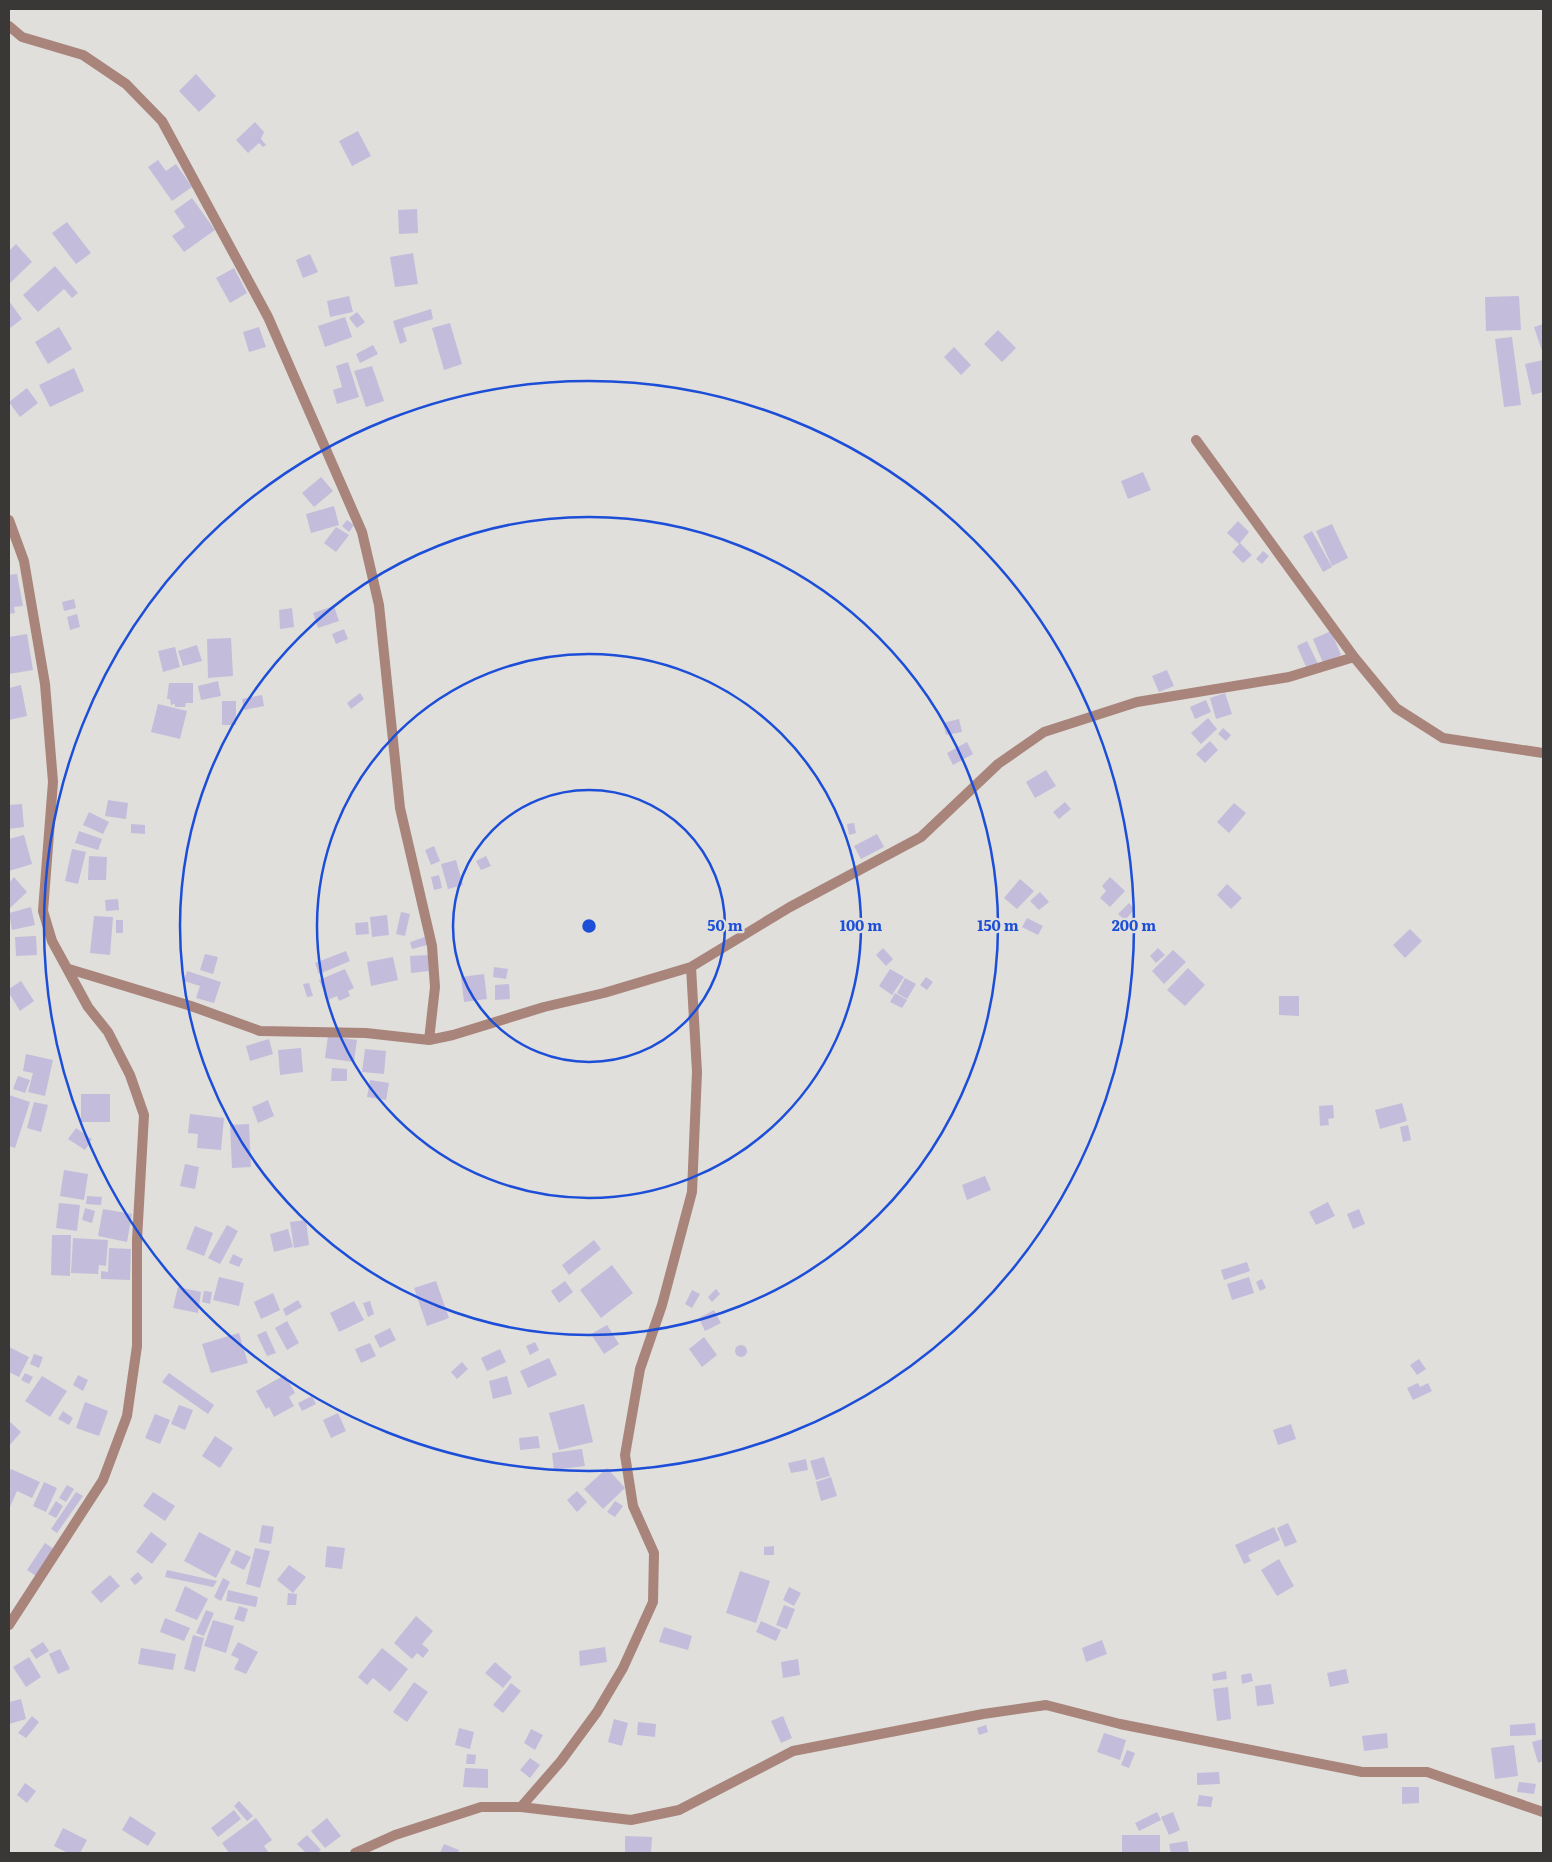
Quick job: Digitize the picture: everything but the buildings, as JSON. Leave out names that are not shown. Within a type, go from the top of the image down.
[{"type":"street","points":[[9,26],[22,37],[84,55],[126,84],[162,122],[268,317],[362,532],[380,605],[400,808],[432,946],[435,988],[429,1040]]},
{"type":"street","points":[[1196,440],[1354,657],[1396,708],[1443,738],[1543,753]]},
{"type":"street","points":[[9,520],[24,561],[45,684],[53,782],[43,911],[52,941],[69,969],[88,1007],[108,1032],[130,1075],[144,1115],[137,1240],[137,1346],[127,1416],[103,1480],[9,1625]]},
{"type":"street","points":[[69,969],[191,1006],[260,1031],[366,1033],[429,1040],[453,1035],[691,968],[790,907],[921,837],[998,764],[1044,732],[1137,702],[1289,676],[1354,657]]},
{"type":"street","points":[[521,1807],[562,1760],[597,1712],[623,1668],[653,1602],[654,1553],[634,1506],[625,1455],[640,1369],[662,1305],[692,1192],[697,1072],[691,968]]},
{"type":"street","points":[[355,1853],[395,1835],[481,1808],[521,1807],[631,1820],[679,1810],[793,1751],[983,1714],[1046,1705],[1120,1724],[1362,1772],[1427,1772],[1543,1812]]}]
